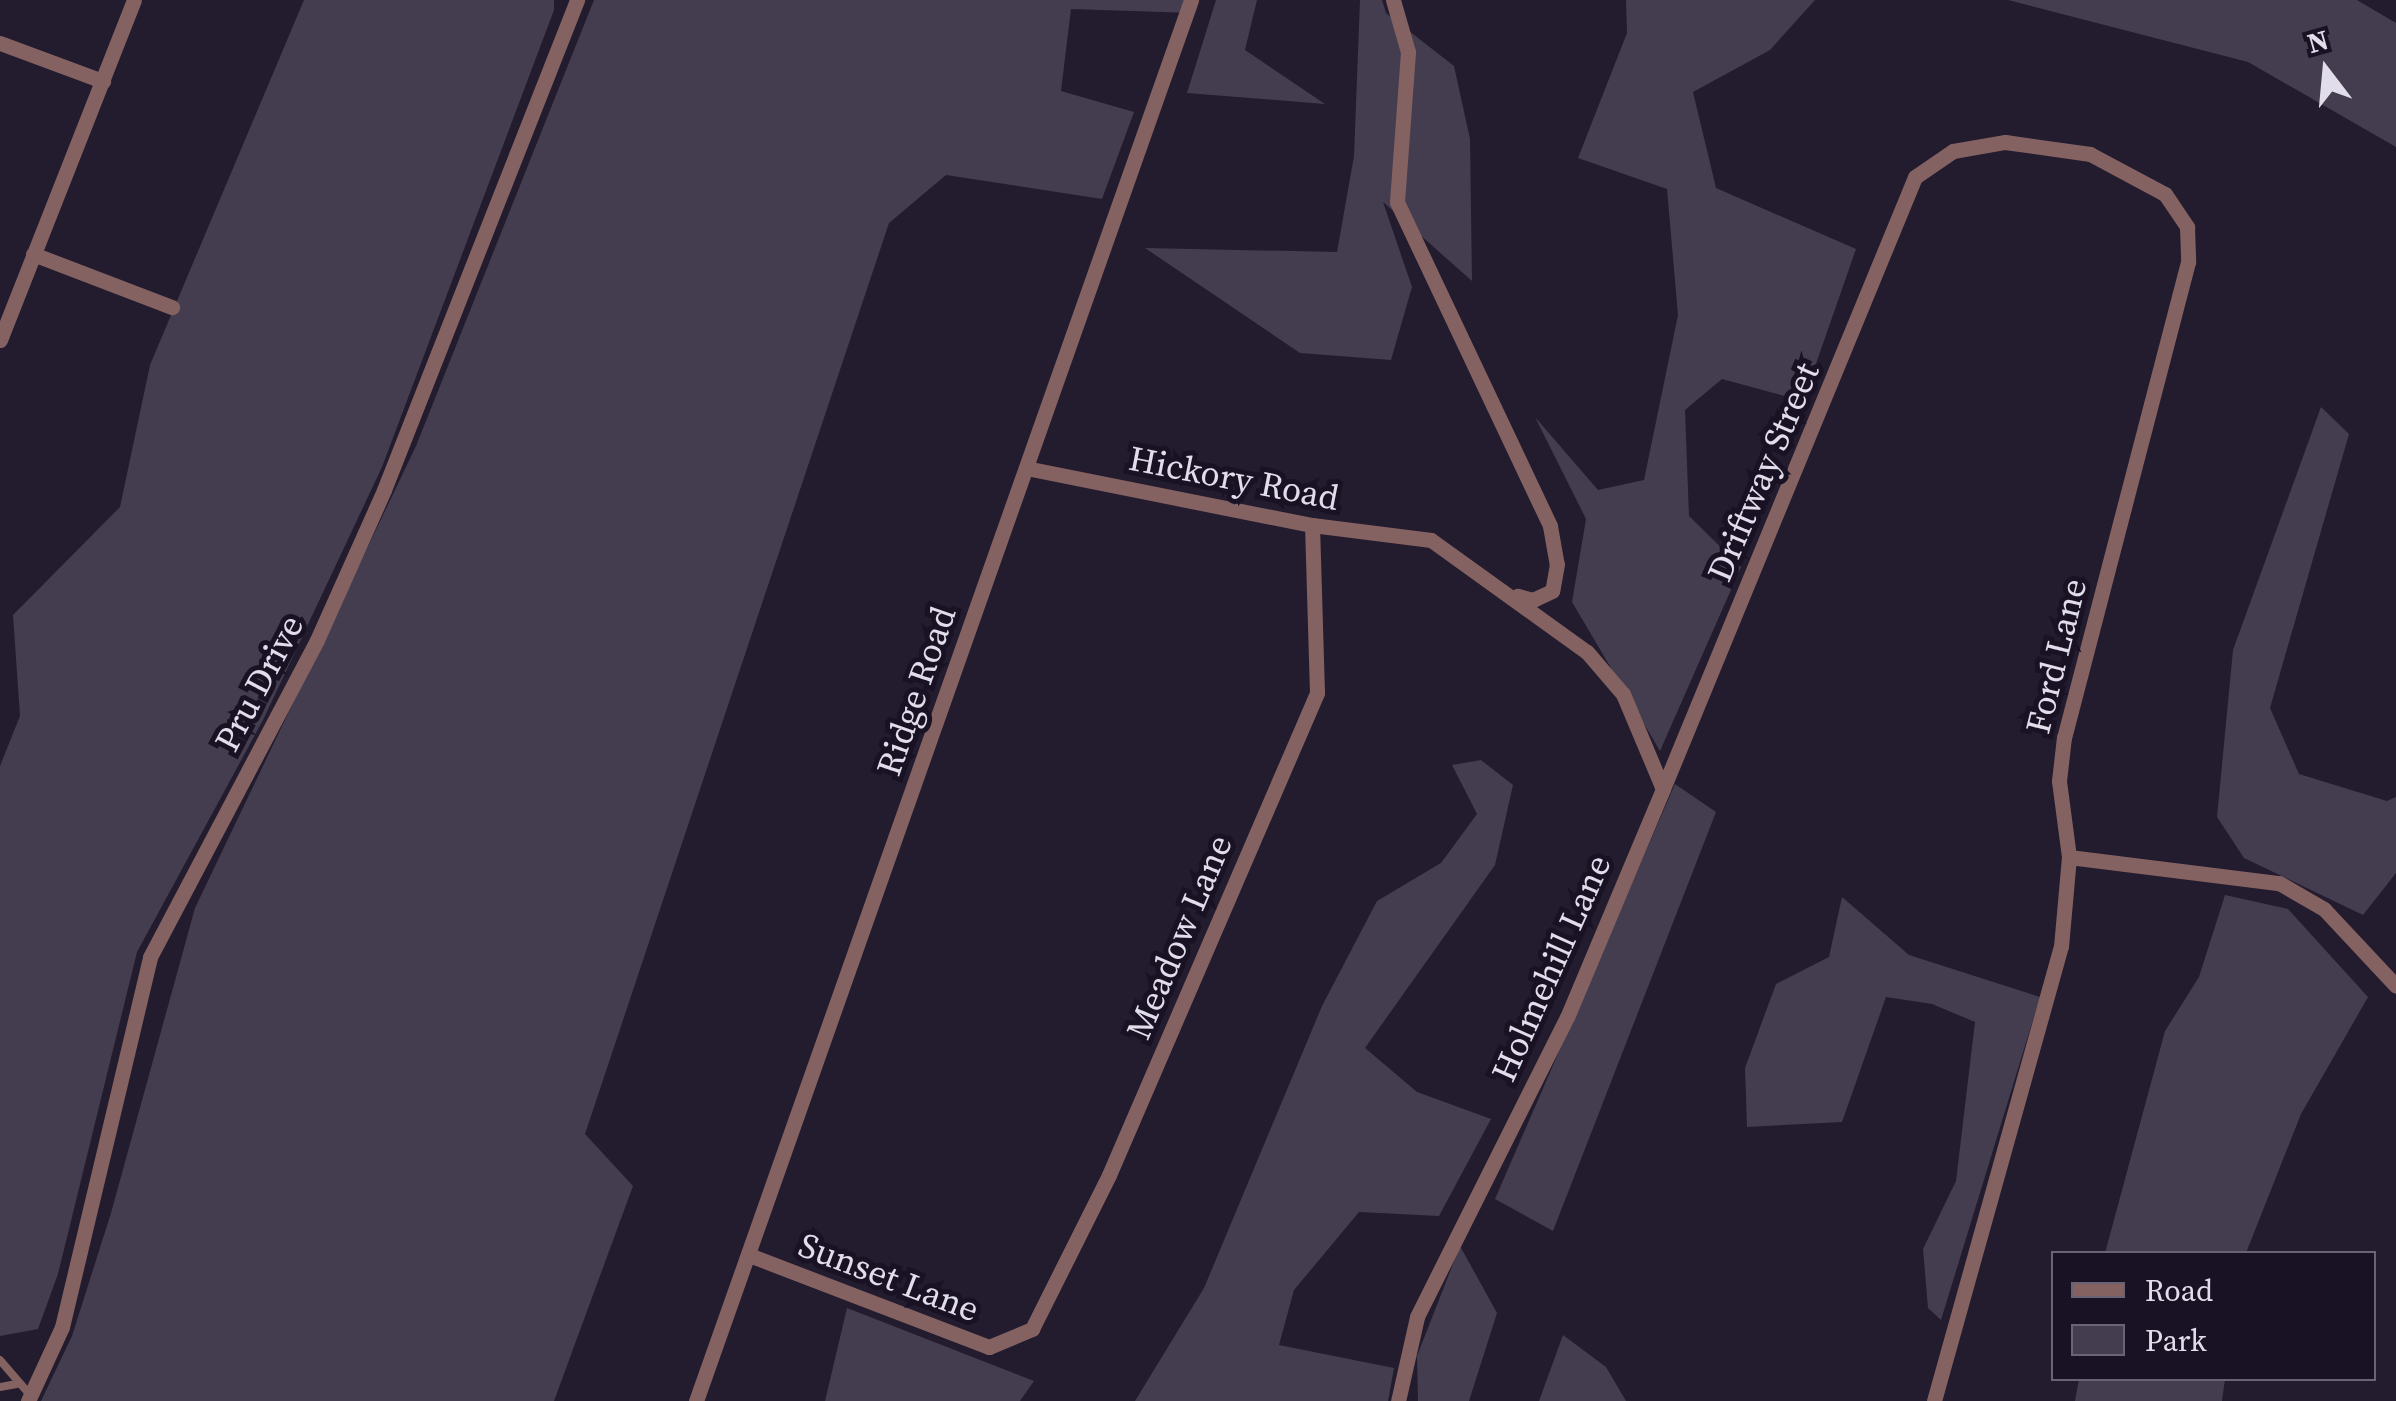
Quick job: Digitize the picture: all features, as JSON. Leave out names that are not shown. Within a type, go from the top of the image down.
[{"type":"street","points":[[0,340],[134,0]]},
{"type":"street","name":"Pru Drive","points":[[29,1398],[62,1326],[150,957],[318,640],[370,524],[577,0]]},
{"type":"street","name":"Ridge Road","points":[[696,1401],[1191,0]]},
{"type":"street","points":[[1393,0],[1408,52],[1397,202],[1550,526],[1557,564],[1552,591],[1533,600],[1513,595]]},
{"type":"street","points":[[0,43],[103,81]]},
{"type":"street","name":"Ford Lane","points":[[1915,177],[1953,151],[2005,142],[2090,154],[2165,194],[2187,227],[2188,262],[2064,737],[2060,781],[2069,857],[2057,962],[1934,1401]]},
{"type":"street","name":"Driftway Street","points":[[1662,789],[1915,177]]},
{"type":"street","points":[[34,254],[172,307]]},
{"type":"street","name":"Hickory Road","points":[[1026,468],[1312,525],[1431,540],[1513,595]]},
{"type":"street","name":"Meadow Lane","points":[[1009,1344],[1032,1330],[1109,1175],[1317,693],[1312,525]]},
{"type":"street","points":[[1513,595],[1586,652],[1622,694],[1662,789]]},
{"type":"street","name":"Holmehill Lane","points":[[1398,1401],[1417,1317],[1567,1017],[1662,789]]},
{"type":"street","points":[[2069,857],[2279,884],[2324,909],[2396,986]]},
{"type":"street","name":"Sunset Lane","points":[[750,1255],[989,1348],[1009,1344]]},
{"type":"lane","points":[[0,1360],[11,1366],[16,1384],[29,1398]]},
{"type":"lane","points":[[0,1387],[16,1384]]},
{"type":"green space","points":[[304,0],[554,0],[554,10],[382,467],[263,720],[137,952],[58,1274],[38,1329],[0,1336],[0,766],[20,716],[13,615],[120,507],[150,365]]},
{"type":"green space","points":[[594,0],[1198,0],[1193,13],[1071,9],[1061,91],[1134,112],[1102,199],[946,175],[889,223],[585,1134],[633,1186],[554,1401],[41,1401],[72,1336],[111,1213],[195,908],[416,446]]},
{"type":"green space","points":[[1216,0],[1257,0],[1245,50],[1325,104],[1187,93]]},
{"type":"green space","points":[[1360,0],[1382,0],[1386,13],[1454,66],[1470,139],[1472,281],[1383,202],[1412,287],[1391,360],[1300,353],[1145,248],[1337,252],[1354,156]]},
{"type":"green space","points":[[1626,0],[1815,0],[1770,50],[1693,92],[1716,188],[1856,249],[1803,401],[1722,379],[1685,410],[1689,516],[1741,567],[1660,751],[1572,602],[1586,519],[1535,417],[1598,490],[1644,480],[1678,315],[1667,189],[1578,158],[1627,33]]},
{"type":"green space","points":[[2008,0],[2357,0],[2396,23],[2396,147],[2248,62]]},
{"type":"green space","points":[[2321,407],[2349,434],[2270,708],[2299,774],[2387,801],[2396,797],[2396,873],[2363,915],[2244,858],[2217,817],[2233,650]]},
{"type":"green space","points":[[1481,760],[1513,785],[1495,865],[1365,1048],[1417,1092],[1491,1119],[1439,1216],[1359,1212],[1294,1290],[1279,1345],[1394,1368],[1388,1401],[1135,1401],[1204,1288],[1322,1006],[1377,901],[1441,863],[1477,814],[1452,765]]},
{"type":"green space","points":[[1675,784],[1716,812],[1553,1231],[1495,1199]]},
{"type":"green space","points":[[2225,895],[2288,909],[2368,997],[2301,1114],[2247,1251],[2106,1251],[2165,1031],[2199,977]]},
{"type":"green space","points":[[1842,897],[1909,955],[2040,997],[1941,1320],[1928,1308],[1923,1249],[1956,1181],[1975,1022],[1932,1004],[1886,997],[1842,1122],[1747,1127],[1745,1068],[1776,984],[1829,957]]},
{"type":"green space","points":[[1460,1246],[1497,1313],[1469,1401],[1418,1401],[1417,1356]]},
{"type":"green space","points":[[847,1308],[1034,1381],[1020,1401],[825,1401]]},
{"type":"green space","points":[[1563,1335],[1606,1367],[1626,1401],[1539,1401]]},
{"type":"green space","points":[[2078,1381],[2225,1381],[2222,1401],[2075,1401]]}]
